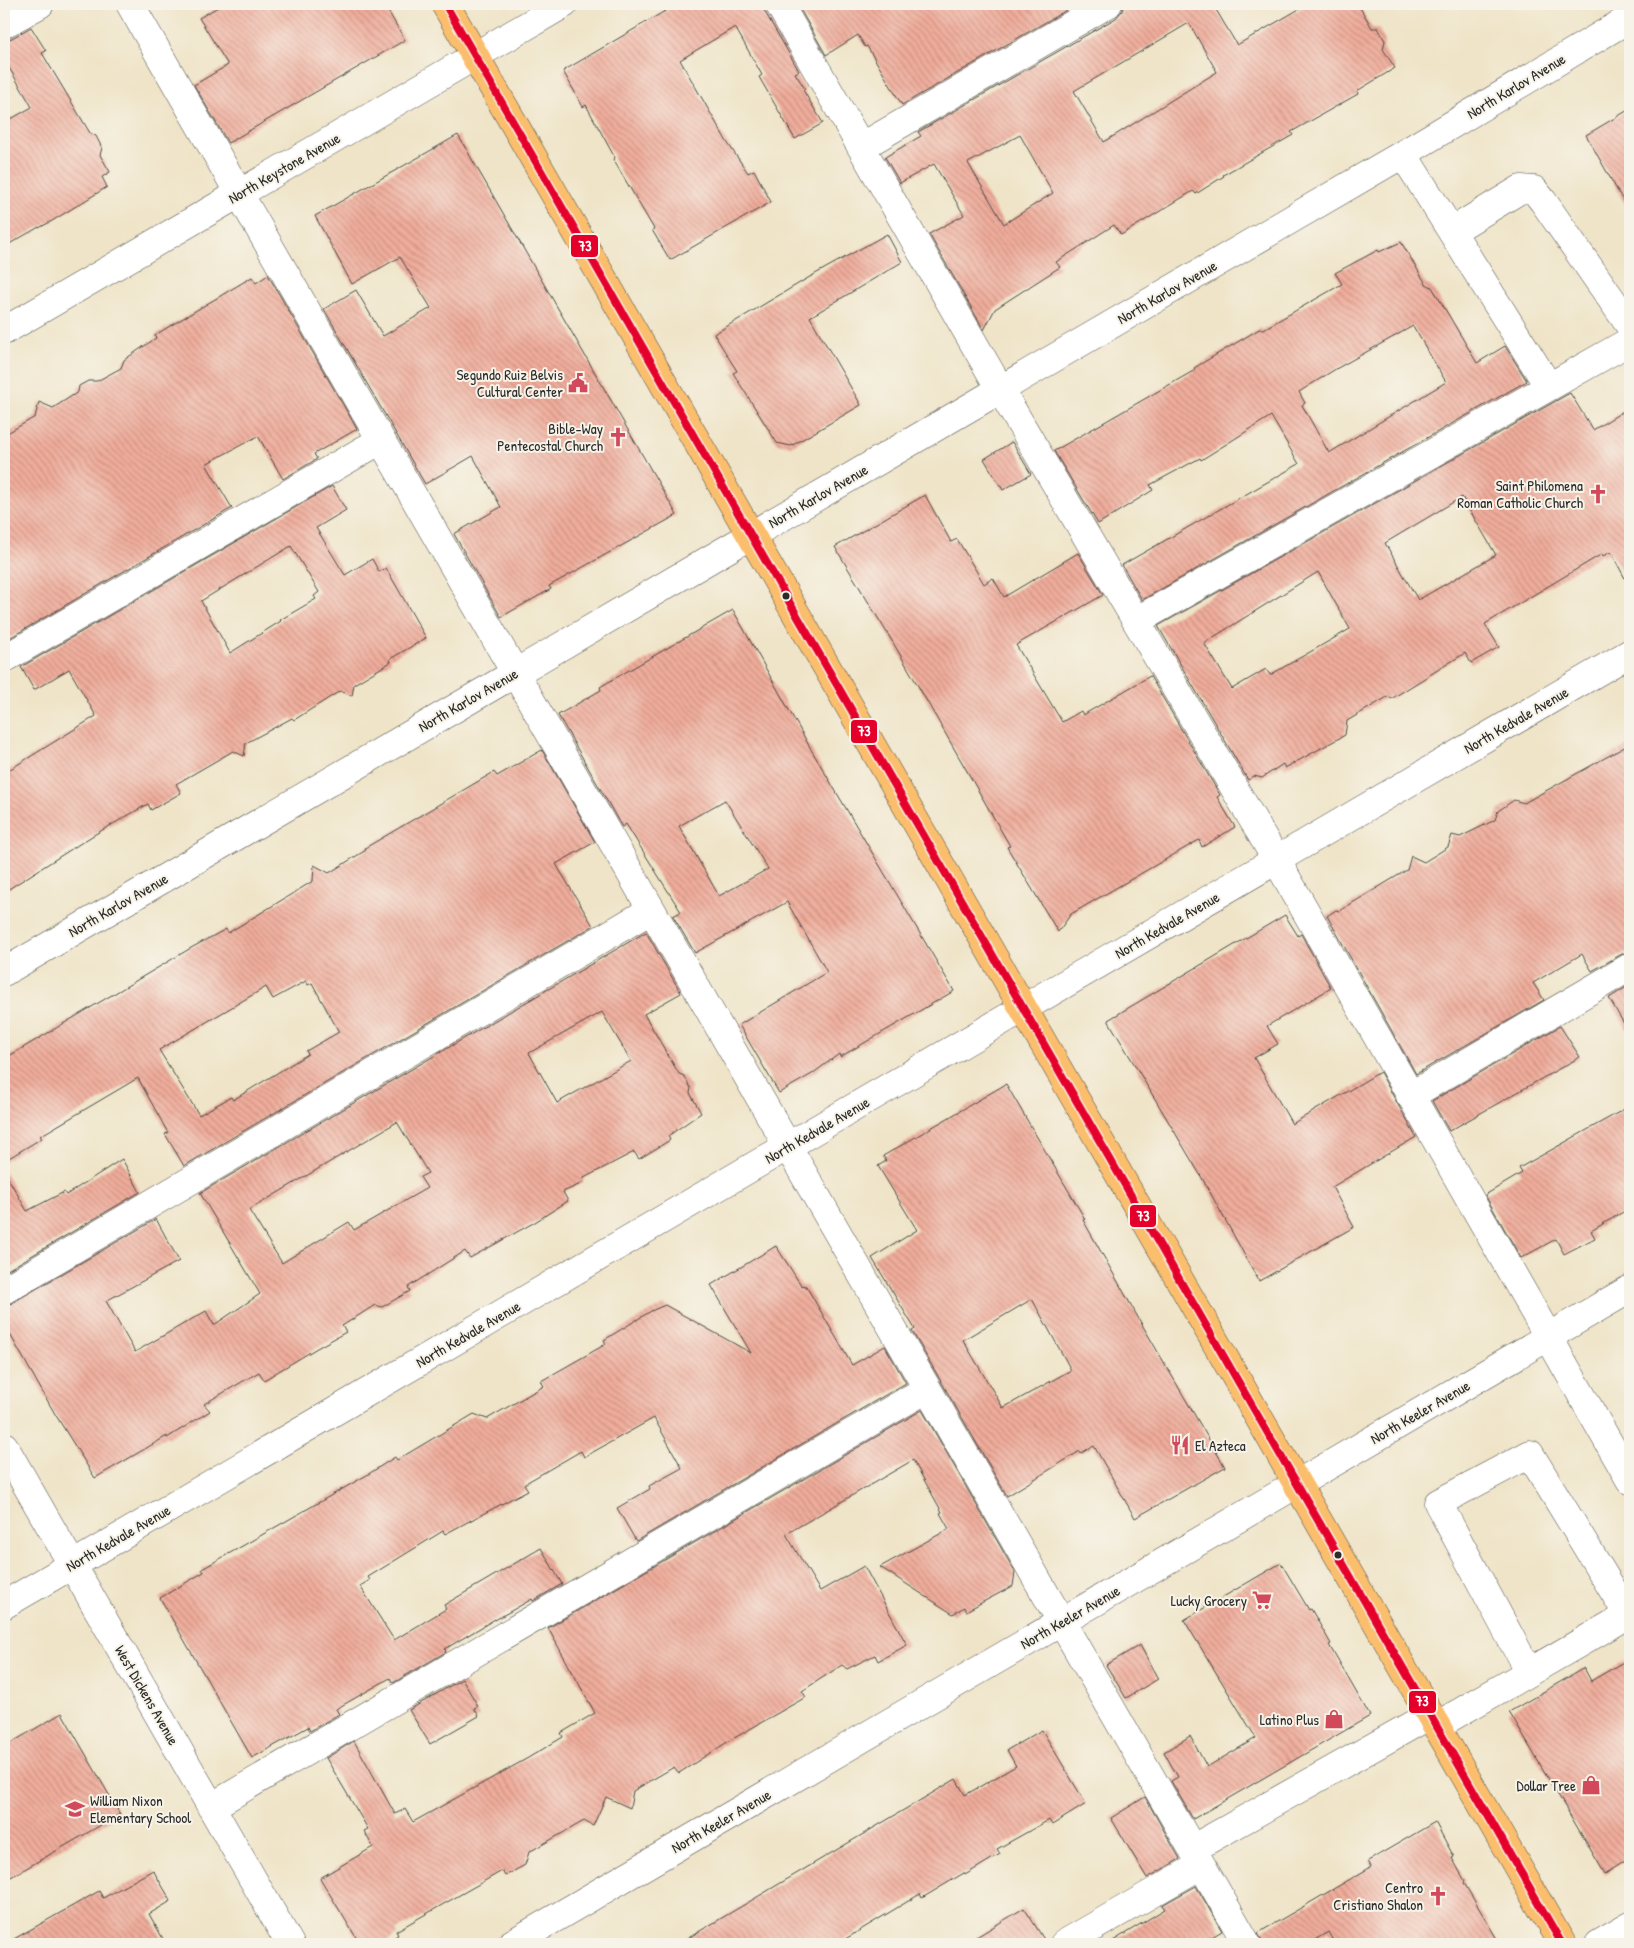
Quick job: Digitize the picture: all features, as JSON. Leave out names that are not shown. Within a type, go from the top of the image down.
[{"type":"main road","points":[[445,4],[1562,1944]]},
{"type":"street","points":[[4,24],[40,4]]},
{"type":"street","points":[[130,4],[1247,1944]]},
{"type":"street","name":"North Keystone Avenue","points":[[4,331],[564,4]]},
{"type":"street","points":[[779,4],[1000,389],[1277,861],[1630,1480]]},
{"type":"street","points":[[860,147],[1108,4]]},
{"type":"street","name":"North Karlov Avenue","points":[[4,972],[1403,154],[1630,18]]},
{"type":"street","points":[[1403,154],[1549,388]]},
{"type":"street","points":[[1452,231],[1521,189],[1534,190],[1630,326]]},
{"type":"street","points":[[1136,621],[1630,342]]},
{"type":"street","points":[[4,659],[381,440]]},
{"type":"street","name":"North Kedvale Avenue","points":[[4,1605],[1630,653]]},
{"type":"street","points":[[4,1290],[651,910]]},
{"type":"street","points":[[1410,1096],[1630,967]]},
{"type":"street","name":"North Keeler Avenue","points":[[510,1944],[1630,1289]]},
{"type":"street","points":[[211,1807],[927,1389]]},
{"type":"street","name":"West Dickens Avenue","points":[[4,1446],[290,1944]]},
{"type":"street","points":[[1064,1944],[1197,1857],[1433,1721],[1529,1672],[1628,1615],[1530,1454],[1438,1503],[1529,1672]]},
{"type":"street","points":[[1600,1944],[1630,1926]]},
{"type":"building","points":[[223,4],[384,4],[405,40],[228,143],[194,85],[228,65],[199,18]]},
{"type":"building","points":[[677,4],[763,4],[765,12],[799,71],[795,73],[805,89],[803,90],[823,123],[795,139],[759,77],[762,75],[735,27],[680,60],[727,142],[748,173],[754,170],[771,202],[670,260],[613,159],[615,158],[586,105],[583,107],[563,71]]},
{"type":"building","points":[[797,4],[1077,4],[902,105],[867,46],[865,47],[858,35],[826,55]]},
{"type":"building","points":[[1124,4],[1222,4],[1215,8],[1237,45],[1308,4],[1358,4],[1372,28],[1378,28],[1385,41],[1383,49],[1395,68],[1357,91],[1358,94],[1291,132],[1293,135],[1223,175],[1196,194],[1193,191],[1121,235],[1114,225],[1056,262],[1060,267],[995,309],[984,330],[929,234],[964,215],[934,164],[900,183],[885,157],[921,136],[918,132],[1116,18],[1122,11]],"holes":[[[1189,23],[1217,72],[1104,142],[1074,91]],[[1020,135],[1053,193],[1004,224],[968,163]]]},
{"type":"building","points":[[31,27],[46,51],[42,53],[90,133],[96,136],[102,148],[100,155],[110,172],[102,177],[107,187],[52,221],[4,247],[4,123],[32,107],[4,59],[4,40],[12,38]]},
{"type":"building","points":[[1630,109],[1630,213],[1586,135]]},
{"type":"building","points":[[458,135],[677,515],[549,586],[551,589],[501,617],[454,534],[501,507],[473,456],[425,484],[324,309],[356,290],[383,336],[431,308],[400,257],[352,284],[315,216]]},
{"type":"building","points":[[887,234],[902,262],[810,317],[861,405],[791,446],[777,443],[733,373],[737,371],[714,334]]},
{"type":"building","points":[[1401,242],[1426,284],[1432,287],[1477,363],[1505,346],[1527,381],[1142,600],[1122,565],[1299,464],[1271,416],[1201,460],[1200,458],[1150,485],[1153,490],[1098,524],[1054,451],[1195,370],[1194,368],[1261,328],[1262,330],[1342,284],[1335,273],[1378,250],[1379,252]],"holes":[[[1413,326],[1446,382],[1329,453],[1302,405],[1305,403],[1299,392],[1334,370]]]},
{"type":"building","points":[[268,275],[357,429],[314,454],[317,459],[283,479],[258,436],[206,464],[232,508],[6,640],[4,635],[4,435],[35,417],[39,402],[53,408],[78,392],[79,386],[88,381],[97,381],[121,368],[124,360],[156,338],[155,335],[252,277],[256,283]]},
{"type":"building","points":[[1570,393],[1593,430],[1630,407],[1630,588],[1611,552],[1603,556],[1602,554],[1485,624],[1499,647],[1471,663],[1465,653],[1391,699],[1389,696],[1347,721],[1345,735],[1285,768],[1283,764],[1262,778],[1254,776],[1248,780],[1158,626]],"holes":[[[1462,497],[1496,555],[1418,600],[1385,543]],[[1318,572],[1350,629],[1270,675],[1266,669],[1232,689],[1204,643]]]},
{"type":"building","points":[[1012,442],[1031,474],[1003,490],[984,459]]},
{"type":"building","points":[[332,486],[346,510],[316,528],[345,575],[372,559],[379,572],[386,568],[426,638],[390,659],[391,662],[354,684],[352,696],[340,691],[294,720],[292,718],[246,743],[244,756],[233,751],[176,784],[181,793],[151,810],[148,804],[92,836],[4,892],[4,773],[96,716],[69,669],[34,690],[21,667]],"holes":[[[291,546],[319,592],[314,596],[316,599],[230,653],[201,601]]]},
{"type":"building","points":[[925,495],[951,542],[957,539],[984,584],[993,578],[1004,597],[1078,553],[1103,595],[1016,645],[1062,722],[1081,711],[1083,715],[1150,676],[1220,795],[1217,797],[1235,827],[1202,847],[1199,840],[1071,914],[1058,932],[1007,847],[1010,846],[898,651],[835,547]]},
{"type":"building","points":[[733,610],[812,751],[954,991],[840,1057],[839,1054],[812,1074],[779,1093],[739,1025],[827,972],[787,902],[695,953],[673,916],[681,912],[626,824],[622,827],[558,715],[601,690],[600,687]],"holes":[[[725,800],[768,869],[719,896],[679,826]]]},
{"type":"building","points":[[1630,744],[1630,951],[1592,971],[1582,954],[1533,983],[1544,1000],[1416,1074],[1327,916],[1336,910],[1339,911],[1407,870],[1411,856],[1424,862],[1448,847],[1452,835],[1460,837],[1495,820],[1498,811],[1514,800],[1524,803]]},
{"type":"building","points":[[542,750],[595,842],[556,864],[593,926],[184,1166],[165,1134],[168,1133],[138,1078],[40,1136],[42,1138],[4,1161],[4,1059],[191,948],[226,929],[228,933],[313,881],[314,865],[329,873],[366,850],[365,848],[494,772],[497,776]],"holes":[[[306,981],[308,985],[312,983],[339,1032],[306,1051],[308,1054],[233,1100],[231,1097],[199,1115],[159,1050],[266,987],[273,999]]]},
{"type":"building","points":[[1285,915],[1298,936],[1301,934],[1331,988],[1267,1026],[1278,1044],[1254,1058],[1292,1124],[1380,1072],[1416,1137],[1332,1187],[1354,1227],[1259,1281],[1202,1178],[1108,1020]]},
{"type":"building","points":[[646,932],[681,993],[644,1014],[679,1074],[684,1076],[691,1088],[690,1093],[701,1113],[668,1136],[670,1140],[639,1159],[634,1152],[584,1178],[583,1183],[563,1192],[568,1201],[535,1222],[470,1258],[465,1251],[408,1287],[410,1291],[382,1307],[375,1305],[342,1326],[346,1332],[264,1380],[259,1372],[204,1404],[210,1411],[167,1438],[167,1436],[95,1478],[55,1414],[4,1324],[4,1306],[156,1219],[179,1261],[106,1301],[135,1352],[206,1311],[214,1325],[260,1294],[200,1193]],"holes":[[[602,1012],[631,1061],[557,1103],[529,1053]],[[397,1122],[428,1173],[420,1177],[427,1188],[354,1230],[349,1222],[282,1263],[249,1210]]]},
{"type":"building","points":[[1630,985],[1630,1034],[1609,998]]},
{"type":"building","points":[[1560,1026],[1580,1057],[1449,1131],[1432,1101]]},
{"type":"building","points":[[1006,1084],[1085,1219],[1083,1220],[1225,1467],[1135,1518],[1094,1446],[1081,1453],[1080,1451],[1007,1496],[912,1331],[915,1329],[872,1258],[917,1230],[878,1166],[886,1161],[883,1156]],"holes":[[[1032,1299],[1071,1370],[1003,1408],[963,1340]]]},
{"type":"building","points":[[1630,1106],[1630,1208],[1591,1231],[1595,1238],[1564,1254],[1556,1239],[1521,1258],[1485,1195],[1522,1173],[1519,1168]]},
{"type":"building","points":[[122,1159],[140,1192],[4,1272],[4,1171],[27,1211],[64,1192],[66,1195]]},
{"type":"building","points":[[776,1246],[801,1285],[806,1286],[852,1365],[885,1346],[906,1383],[636,1541],[617,1508],[650,1489],[649,1486],[682,1468],[654,1418],[584,1457],[581,1451],[524,1484],[528,1490],[445,1534],[443,1531],[368,1577],[370,1580],[360,1586],[394,1640],[446,1609],[444,1605],[541,1548],[562,1584],[533,1601],[532,1599],[495,1619],[445,1649],[446,1652],[393,1683],[390,1678],[336,1709],[339,1714],[310,1731],[308,1727],[252,1758],[160,1598],[204,1572],[202,1569],[367,1475],[395,1457],[397,1460],[474,1414],[487,1419],[544,1386],[541,1381],[606,1344],[604,1340],[651,1311],[665,1305],[751,1353],[711,1285]]},
{"type":"building","points":[[922,1410],[1015,1572],[1013,1586],[966,1611],[964,1607],[953,1614],[880,1567],[949,1529],[940,1513],[942,1512],[913,1460],[786,1534],[820,1591],[864,1566],[907,1645],[878,1661],[875,1655],[847,1669],[842,1665],[802,1691],[806,1697],[729,1741],[679,1773],[674,1767],[633,1791],[630,1808],[606,1797],[593,1826],[584,1821],[529,1852],[525,1865],[505,1876],[502,1871],[396,1931],[398,1935],[383,1944],[360,1944],[320,1878],[373,1847],[364,1831],[368,1829],[326,1758],[354,1741],[395,1814],[405,1809],[413,1822],[528,1758],[563,1737],[561,1733],[595,1713],[548,1628]]},
{"type":"building","points":[[1281,1563],[1309,1610],[1311,1609],[1331,1644],[1329,1645],[1370,1716],[1193,1819],[1171,1781],[1178,1777],[1164,1752],[1190,1736],[1207,1767],[1256,1738],[1184,1620]]},
{"type":"building","points":[[1140,1645],[1158,1679],[1126,1698],[1106,1665]]},
{"type":"building","name":"Dollar Tree","points":[[1630,1658],[1630,1858],[1605,1874],[1509,1712],[1584,1668],[1591,1681]]},
{"type":"building","points":[[462,1679],[478,1706],[474,1708],[479,1716],[430,1744],[409,1710]]},
{"type":"building","points":[[62,1713],[120,1814],[4,1881],[4,1747]]},
{"type":"building","points":[[1042,1730],[1086,1804],[1052,1825],[1049,1820],[997,1849],[1000,1854],[965,1875],[964,1873],[922,1898],[920,1894],[837,1944],[678,1944],[956,1779],[965,1795],[1016,1766],[1007,1750]]},
{"type":"building","points":[[1145,1797],[1180,1859],[1147,1878],[1111,1818]]},
{"type":"building","points":[[1435,1822],[1454,1857],[1452,1858],[1465,1881],[1464,1883],[1500,1944],[1335,1944],[1328,1932],[1308,1944],[1263,1944],[1258,1933],[1371,1867],[1368,1861]]},
{"type":"building","name":"William Nixon Elementary School","points":[[153,1870],[171,1901],[149,1914],[166,1944],[5,1944],[99,1891],[103,1898]]},
{"type":"building","points":[[1196,1886],[1222,1931],[1200,1944],[1108,1944],[1165,1909],[1162,1905]]},
{"type":"building","points":[[1024,1908],[1047,1944],[965,1944]]},
{"type":"transit line","name":"73","points":[[445,4],[1562,1944]]},
{"type":"place","name":"Segundo Ruiz Belvis Cultural Center","points":[[578,383]]},
{"type":"place","name":"Bible-Way Pentecostal Church","points":[[618,437]]},
{"type":"place","name":"Saint Philomena Roman Catholic Church","points":[[1598,494]]},
{"type":"place","name":"El Azteca","points":[[1180,1445]]},
{"type":"place","name":"Lucky Grocery","points":[[1262,1600]]},
{"type":"place","name":"Latino Plus","points":[[1334,1719]]},
{"type":"place","name":"Dollar Tree","points":[[1591,1785]]},
{"type":"place","name":"William Nixon Elementary School","points":[[75,1809]]},
{"type":"place","name":"Centro Cristiano Shalon","points":[[1438,1896]]}]
